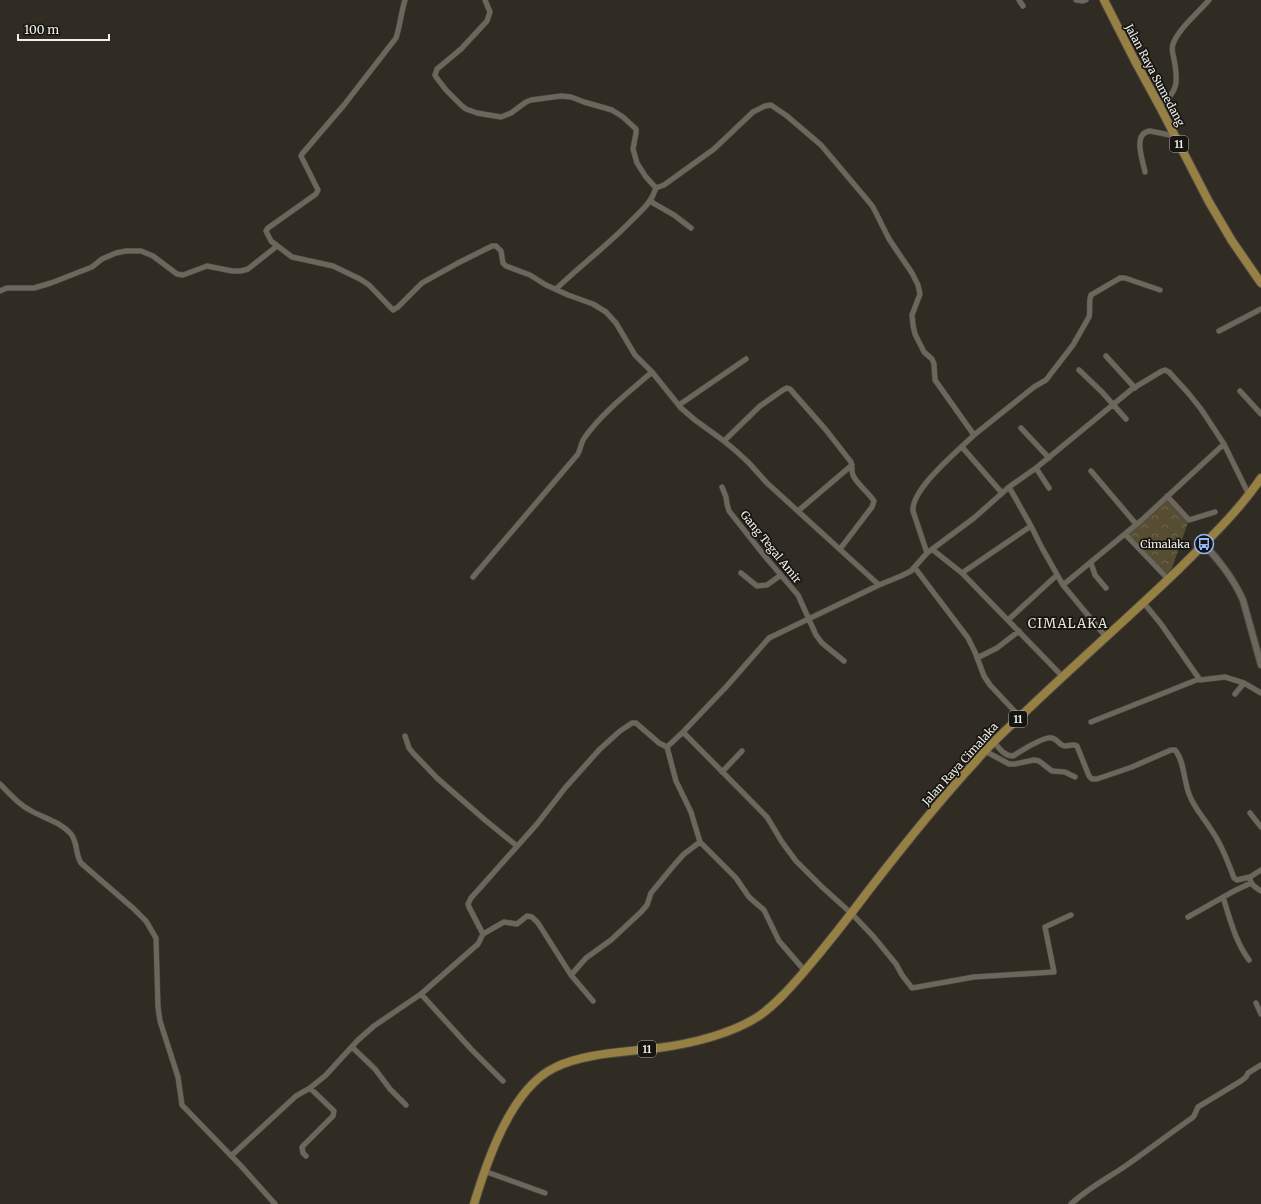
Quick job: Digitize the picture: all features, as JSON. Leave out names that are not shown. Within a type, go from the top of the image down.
[{"type":"highway","name":"Jalan Raya Sumedang","points":[[1104,0],[1209,202],[1232,241],[1261,283]]},
{"type":"highway","name":"11","points":[[1204,544],[1249,495],[1261,478]]},
{"type":"highway","name":"Jalan Raya Cimalaka","points":[[852,914],[874,884],[944,797],[985,751],[1062,676],[1204,544]]},
{"type":"highway","name":"11","points":[[474,1204],[484,1171],[503,1130],[520,1099],[542,1076],[553,1068],[588,1057],[691,1043],[728,1031],[746,1023],[760,1015],[775,1003],[805,971],[852,914]]},
{"type":"street","points":[[405,0],[400,15],[399,28],[396,38],[344,105],[301,156],[318,190],[313,197],[268,228],[266,231],[271,241],[292,257],[333,266],[356,276],[369,285],[393,310],[398,307],[422,283],[494,245],[499,247],[504,265],[530,275],[546,285],[568,295],[593,304],[606,312],[616,322],[624,335],[626,342],[635,355],[652,372],[679,405],[695,420],[724,441],[749,463],[767,483],[879,585]]},
{"type":"street","points":[[485,0],[490,12],[487,20],[461,49],[437,69],[435,74],[438,81],[454,99],[466,109],[496,117],[506,116],[531,100],[561,96],[571,97],[612,110],[623,117],[636,129],[633,150],[637,163],[646,177],[656,188]]},
{"type":"street","points":[[1019,0],[1023,6]]},
{"type":"street","points":[[1076,0],[1086,0]]},
{"type":"street","points":[[1159,105],[1172,95],[1175,87],[1176,71],[1172,52],[1173,43],[1184,27],[1209,0]]},
{"type":"street","points":[[556,289],[617,236],[652,200],[656,188],[676,176],[714,149],[758,108],[771,105],[787,116],[821,145],[873,207],[889,239],[912,273],[918,285],[920,294],[912,315],[913,324],[915,334],[924,352],[934,364],[935,380],[974,435]]},
{"type":"street","points":[[1145,172],[1139,142],[1141,136],[1146,131],[1150,131],[1175,136]]},
{"type":"street","points":[[652,200],[654,203],[674,215],[691,228]]},
{"type":"street","points":[[0,291],[7,288],[34,288],[46,284],[92,267],[102,259],[116,252],[141,251],[153,256],[177,274],[183,275],[207,266],[232,271],[248,269],[277,246]]},
{"type":"street","points":[[927,553],[913,511],[913,504],[932,475],[974,435],[1048,377],[1073,344],[1089,317],[1091,295],[1120,278],[1125,278],[1160,290]]},
{"type":"street","points":[[1220,331],[1261,310]]},
{"type":"street","points":[[1106,356],[1134,388]]},
{"type":"street","points":[[679,405],[746,359]]},
{"type":"street","points":[[1079,370],[1102,392],[1126,419]]},
{"type":"street","points":[[667,747],[726,687],[769,638],[911,571],[927,553],[974,518],[1009,487],[1049,458],[1134,388],[1162,371],[1165,370],[1169,372],[1201,409],[1224,444],[1249,495]]},
{"type":"street","points":[[473,577],[578,454],[584,438],[602,417],[652,372]]},
{"type":"street","points":[[724,441],[760,406],[783,390],[790,388],[826,430],[852,465],[852,473],[854,477],[869,494],[874,503],[840,549]]},
{"type":"street","points":[[1240,391],[1261,414]]},
{"type":"street","points":[[1021,428],[1049,458]]},
{"type":"street","points":[[1063,585],[1125,534],[1224,444]]},
{"type":"street","points":[[962,447],[1002,493]]},
{"type":"street","points":[[798,511],[852,465]]},
{"type":"street","points":[[1036,468],[1049,488]]},
{"type":"street","points":[[1091,471],[1136,524]]},
{"type":"street","name":"Gang Tegal Amir","points":[[722,487],[726,496],[729,511],[798,595],[816,636],[822,643],[844,661]]},
{"type":"street","points":[[1009,487],[1063,585],[1106,636]]},
{"type":"street","points":[[1167,496],[1189,520],[1215,512]]},
{"type":"street","points":[[962,573],[1031,526]]},
{"type":"street","points":[[1125,534],[1168,579]]},
{"type":"street","points":[[1204,544],[1227,571],[1238,590],[1261,665]]},
{"type":"street","points":[[933,550],[962,573],[1062,676]]},
{"type":"street","points":[[1091,563],[1095,574],[1106,588]]},
{"type":"street","points":[[914,568],[968,638],[984,676],[990,685],[1020,717]]},
{"type":"street","points":[[741,573],[757,586],[767,585],[781,575]]},
{"type":"street","points":[[1008,620],[1057,575]]},
{"type":"street","points":[[1143,602],[1153,613],[1199,678]]},
{"type":"street","points":[[977,658],[997,648],[1019,631]]},
{"type":"street","points":[[1091,722],[1199,678],[1225,677],[1244,683],[1261,693]]},
{"type":"street","points":[[1235,694],[1244,683]]},
{"type":"street","points":[[483,934],[469,908],[468,904],[471,898],[518,846],[600,749],[630,723],[636,723],[659,743],[667,747],[676,781],[691,812],[700,842],[736,878],[749,897],[764,910],[779,941],[805,971]]},
{"type":"street","points":[[683,732],[767,817],[784,846],[796,861],[852,914],[896,964],[912,988],[974,977],[1054,972],[1045,927],[1071,915]]},
{"type":"street","points":[[405,736],[407,744],[413,753],[437,778],[485,820],[518,846]]},
{"type":"street","points":[[994,742],[1006,755],[1010,756],[1013,756],[1041,740],[1050,737],[1054,738],[1062,746],[1074,744],[1077,746],[1089,776],[1092,779],[1132,767],[1171,750],[1175,750],[1180,759],[1189,796],[1200,815],[1218,839],[1234,878],[1237,880],[1250,877],[1261,870]]},
{"type":"street","points":[[722,772],[742,751]]},
{"type":"street","points":[[985,751],[1009,764],[1034,760],[1039,761],[1052,771],[1065,772],[1075,777]]},
{"type":"street","points":[[0,784],[28,810],[57,824],[70,833],[76,844],[77,858],[80,863],[134,908],[146,921],[154,933],[157,946],[156,990],[158,1007],[163,1032],[178,1077],[182,1105],[275,1204]]},
{"type":"street","points":[[1250,813],[1261,827]]},
{"type":"street","points":[[571,975],[586,958],[611,940],[641,912],[651,893],[675,864],[684,854],[700,842]]},
{"type":"street","points":[[1250,877],[1251,883],[1261,891]]},
{"type":"street","points":[[1188,917],[1251,883]]},
{"type":"street","points":[[1223,897],[1233,931],[1241,949],[1249,960]]},
{"type":"street","points":[[231,1156],[296,1096],[310,1088],[326,1074],[358,1040],[374,1026],[421,994],[478,944],[483,934],[504,922],[517,924],[527,916],[530,916],[538,924],[571,975],[592,1001]]},
{"type":"street","points":[[421,994],[471,1049],[503,1081]]},
{"type":"street","points":[[1256,1003],[1261,1014]]},
{"type":"street","points":[[352,1047],[374,1069],[390,1090],[406,1105]]},
{"type":"street","points":[[1071,1204],[1088,1190],[1131,1162],[1192,1118],[1198,1108],[1241,1081],[1248,1073],[1261,1065]]},
{"type":"street","points":[[306,1156],[303,1153],[302,1147],[333,1116],[334,1111],[310,1088]]},
{"type":"street","points":[[484,1171],[544,1193]]},
{"type":"green space","points":[[1167,496],[1189,520],[1168,579],[1125,534]]},
{"type":"place","name":"Cimalaka","points":[[1204,544]]},
{"type":"district","name":"CIMALAKA","points":[[1068,623]]}]
